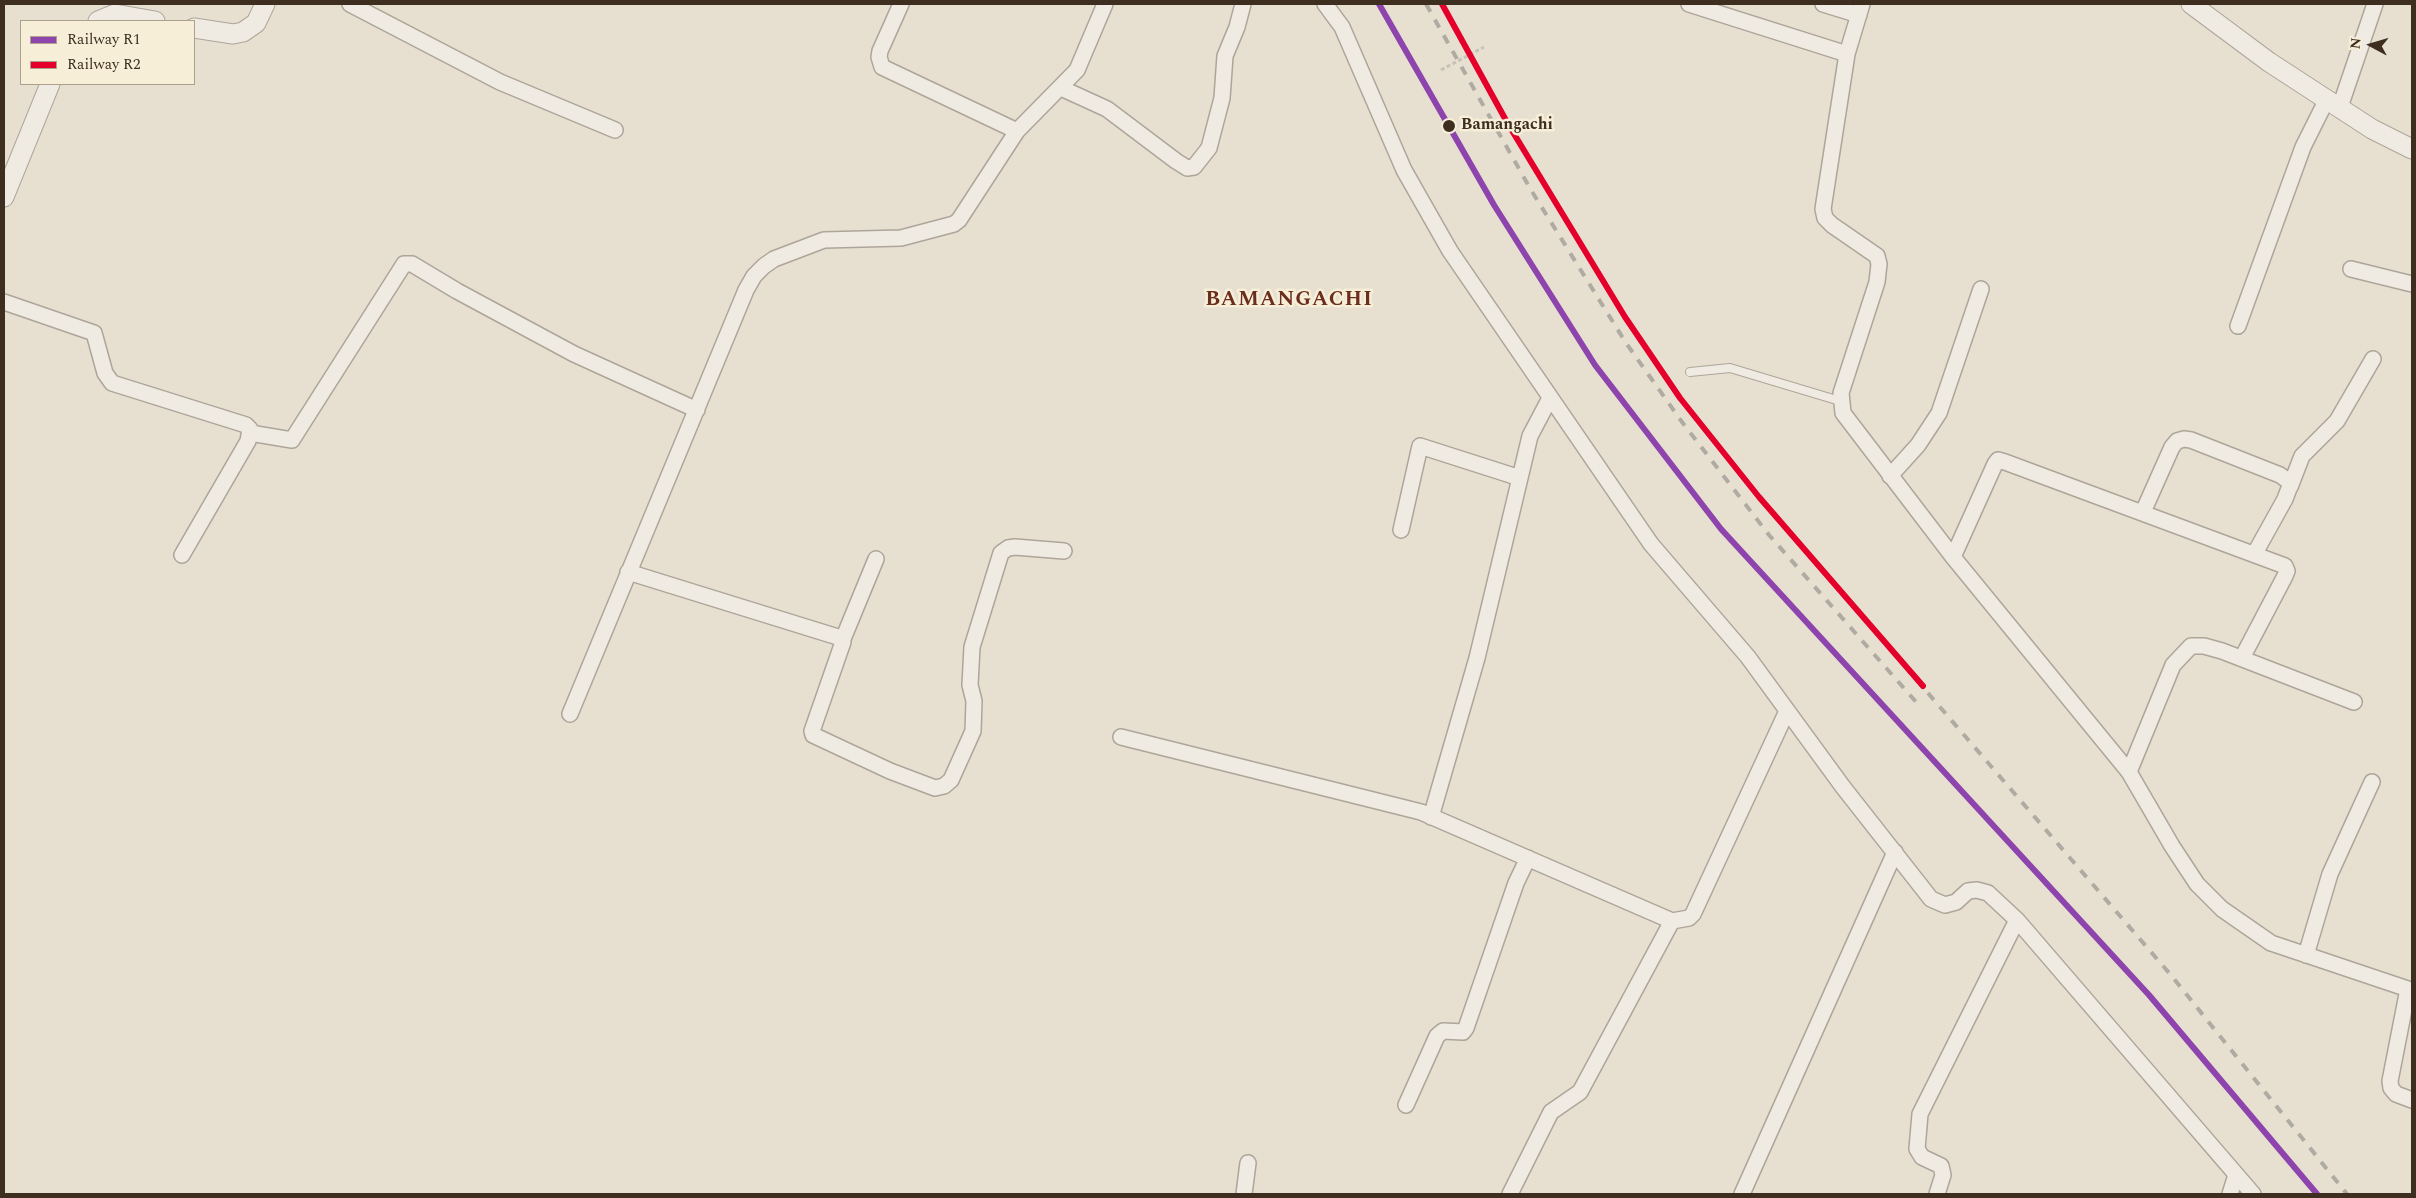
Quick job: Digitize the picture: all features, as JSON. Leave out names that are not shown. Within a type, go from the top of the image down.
[{"type":"street","points":[[195,28],[233,34],[242,32],[256,23],[265,4]]},
{"type":"street","points":[[350,4],[500,82],[615,130]]},
{"type":"street","points":[[901,4],[880,51],[879,57],[882,67],[1017,131]]},
{"type":"street","points":[[570,714],[746,290],[764,266],[774,259],[824,240],[902,238],[954,224],[959,220],[1017,131],[1061,88],[1076,70],[1105,4]]},
{"type":"street","points":[[1061,88],[1106,109],[1176,161],[1187,168],[1194,167],[1209,148],[1222,98],[1225,56],[1237,27],[1243,4]]},
{"type":"street","points":[[1325,4],[1342,27],[1354,50],[1404,170],[1450,250],[1651,544],[1748,657],[1931,899],[1938,904],[1946,905],[1956,902],[1968,891],[1977,890],[1988,893],[2017,920],[2253,1194]]},
{"type":"street","points":[[1689,4],[1847,54]]},
{"type":"street","points":[[1823,4],[1860,10],[1847,54],[1823,209],[1825,218],[1832,225],[1877,256],[1879,264],[1878,282],[1841,393],[1842,414],[1953,557],[2129,772],[2172,846],[2197,884],[2222,909],[2271,943],[2410,989],[2390,1081],[2391,1088],[2396,1094],[2412,1100]]},
{"type":"street","points":[[2191,4],[2269,62],[2372,129],[2412,149]]},
{"type":"street","points":[[2238,326],[2303,147],[2333,103],[2375,4]]},
{"type":"street","points":[[100,20],[115,14],[149,20]]},
{"type":"street","points":[[4,197],[50,85]]},
{"type":"street","points":[[250,433],[292,440],[404,264],[412,264],[457,291],[574,354],[697,410]]},
{"type":"street","points":[[2351,269],[2412,284]]},
{"type":"street","points":[[1890,476],[1918,445],[1940,413],[1981,288]]},
{"type":"street","points":[[4,302],[94,333],[105,373],[112,383],[246,425],[250,428],[250,433],[182,556]]},
{"type":"street","points":[[2255,553],[2290,487],[2302,456],[2337,421],[2373,359]]},
{"type":"street","points":[[1431,817],[1477,658],[1530,436],[1550,398]]},
{"type":"street","points":[[2143,512],[2172,447],[2177,441],[2184,439],[2287,478],[2290,487]]},
{"type":"street","points":[[1401,530],[1420,446],[1520,478]]},
{"type":"street","points":[[1953,557],[1998,460],[2281,563],[2287,571],[2242,658]]},
{"type":"street","points":[[876,559],[843,639],[812,731],[813,735],[909,779],[935,788],[944,786],[951,780],[973,731],[974,701],[970,685],[972,647],[997,560],[1001,553],[1015,546],[1064,551]]},
{"type":"street","points":[[628,572],[843,639]]},
{"type":"street","points":[[2129,772],[2173,665],[2183,652],[2191,646],[2204,646],[2242,658],[2354,702]]},
{"type":"street","points":[[1122,737],[1407,808],[1672,921],[1689,918],[1693,914],[1787,711]]},
{"type":"street","points":[[2306,955],[2330,874],[2372,782]]},
{"type":"street","points":[[1742,1194],[1895,852]]},
{"type":"street","points":[[1406,1105],[1436,1036],[1444,1031],[1463,1032],[1466,1028],[1516,883],[1528,858]]},
{"type":"street","points":[[1937,1194],[1943,1174],[1941,1166],[1922,1157],[1917,1149],[1916,1135],[1920,1114],[2017,920]]},
{"type":"street","points":[[1510,1194],[1551,1112],[1580,1092],[1672,921]]},
{"type":"street","points":[[1244,1194],[1248,1163]]},
{"type":"street","points":[[2230,1194],[2236,1175]]},
{"type":"lane","points":[[1690,372],[1730,368],[1840,402]]},
{"type":"path","points":[[1441,70],[1484,47]]},
{"type":"railway","points":[[1426,4],[1531,190],[1626,343],[1682,422],[1769,535],[1917,703]]},
{"type":"railway","points":[[1442,4],[1508,124],[1625,317],[1680,398],[1759,497],[2170,974],[2347,1194]]},
{"type":"rail line","name":"R1","points":[[1379,4],[1494,205],[1595,365],[1721,529],[2149,995],[2317,1194]]},
{"type":"rail line","name":"R2","points":[[1442,4],[1508,124],[1625,317],[1680,398],[1759,497],[1923,686]]},
{"type":"place","name":"Bamangachi","points":[[1449,126]]},
{"type":"district","name":"BAMANGACHI","points":[[1289,301]]}]
